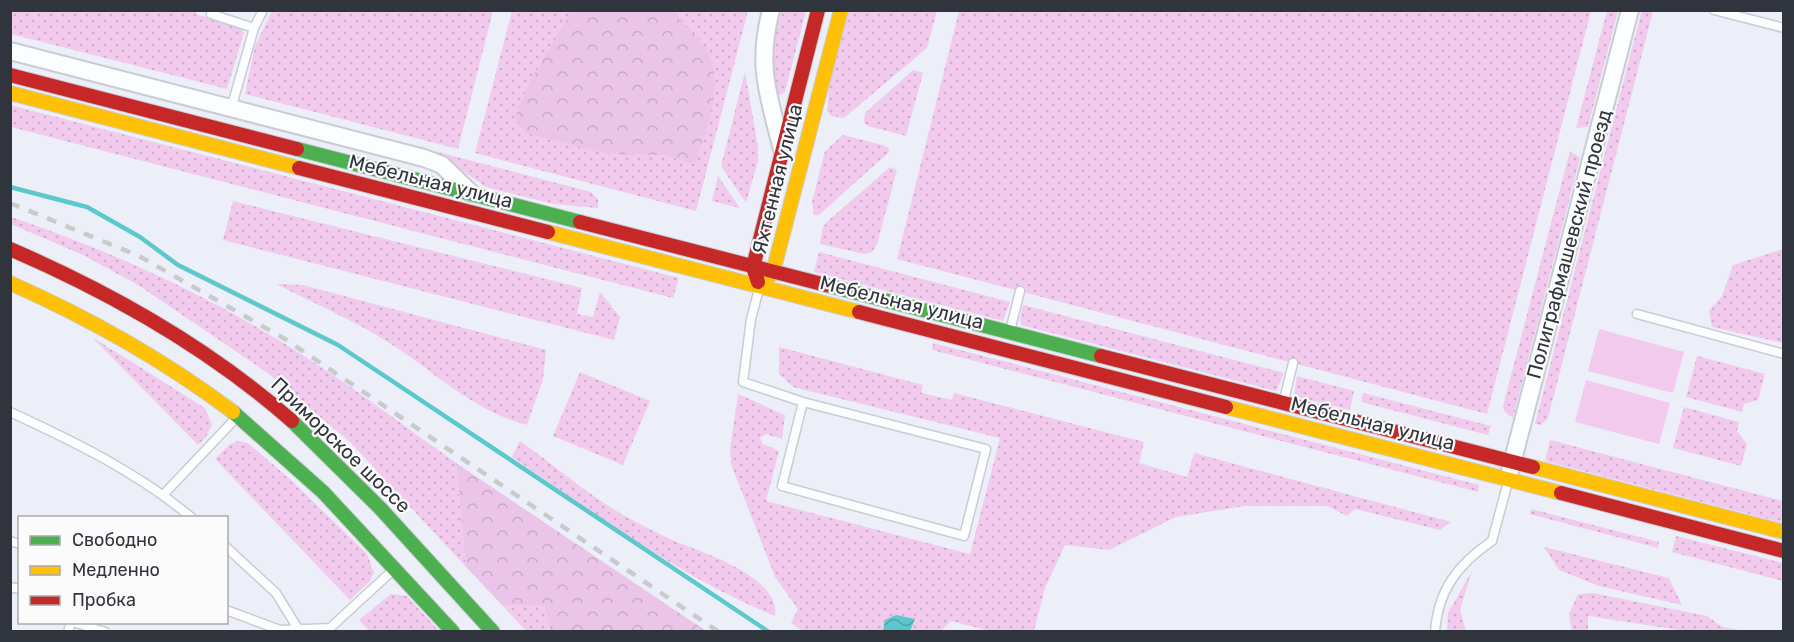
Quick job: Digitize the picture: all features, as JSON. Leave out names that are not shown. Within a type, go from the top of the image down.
[{"type":"street","points":[[771,10],[763,50],[763,71],[782,152]]},
{"type":"street","name":"Яхтенная улица","points":[[818,10],[753,267],[760,286],[773,272],[840,10]]},
{"type":"street","name":"Полиграфмашевский проезд","points":[[1511,470],[1630,10]]},
{"type":"street","points":[[10,51],[424,158],[442,165],[471,194]]},
{"type":"street","name":"Мебельная улица","points":[[10,75],[1283,403],[1784,551]]},
{"type":"street","name":"Мебельная улица","points":[[10,93],[760,286],[1511,470],[1784,532]]},
{"type":"street","name":"Приморское шоссе","points":[[10,249],[109,296],[168,330],[256,391],[347,473],[493,632]]},
{"type":"street","points":[[10,284],[94,324],[160,361],[238,416],[326,495],[453,632]]},
{"type":"lane","points":[[212,10],[211,14],[254,28]]},
{"type":"lane","points":[[231,109],[254,28],[263,10]]},
{"type":"lane","points":[[1714,10],[1784,28]]},
{"type":"lane","points":[[760,286],[751,319],[743,382],[803,402],[986,449],[964,537],[782,486],[803,402]]},
{"type":"lane","points":[[1010,333],[1020,291]]},
{"type":"lane","points":[[1637,314],[1784,354]]},
{"type":"lane","points":[[1283,403],[1293,363]]},
{"type":"lane","points":[[10,412],[63,437],[164,494],[190,516]]},
{"type":"lane","points":[[164,494],[238,416]]},
{"type":"lane","points":[[1435,632],[1442,594],[1454,573],[1469,556],[1492,541],[1511,470]]},
{"type":"lane","points":[[228,549],[276,593],[300,631]]},
{"type":"lane","points":[[228,611],[280,630],[330,628],[396,568]]},
{"type":"lane","points":[[79,624],[105,632]]},
{"type":"shaded area","points":[[1642,10],[1653,11],[1548,418],[1541,425],[1535,424]]},
{"type":"shaded area","points":[[10,11],[197,11],[196,14],[240,27],[244,33],[227,89],[11,34]]},
{"type":"shaded area","points":[[272,11],[493,11],[458,149],[245,94],[255,46]]},
{"type":"shaded area","points":[[512,11],[748,11],[696,211],[475,153]]},
{"type":"shaded area","points":[[781,11],[806,11],[785,92],[780,95],[777,94],[774,62],[776,32]]},
{"type":"shaded area","points":[[846,11],[937,11],[927,48],[844,118],[831,116],[827,111],[831,67]]},
{"type":"shaded area","points":[[959,11],[1591,11],[1487,414],[897,259]]},
{"type":"shaded area","points":[[1607,11],[1618,11],[1588,127],[1576,128]]},
{"type":"shaded area","points":[[913,70],[923,73],[906,136],[864,123],[865,113]]},
{"type":"shaded area","points":[[745,72],[758,147],[758,161],[746,203],[721,166]]},
{"type":"shaded area","points":[[10,105],[679,278],[673,298],[11,127]]},
{"type":"shaded area","points":[[843,135],[888,147],[889,152],[819,215],[814,215],[812,202],[825,151]]},
{"type":"shaded area","points":[[434,151],[591,192],[598,199],[598,208],[553,204],[486,187]]},
{"type":"shaded area","points":[[1570,151],[1580,158],[1513,418],[1505,412],[1503,406]]},
{"type":"shaded area","points":[[890,167],[897,170],[877,244],[872,252],[864,254],[820,244],[823,227],[828,221]]},
{"type":"shaded area","points":[[718,176],[740,208],[712,201]]},
{"type":"shaded area","points":[[233,201],[582,288],[577,314],[593,317],[600,292],[620,317],[614,340],[223,240]]},
{"type":"shaded area","points":[[11,217],[130,263],[245,320],[336,377],[456,463],[466,567],[350,442],[265,371],[138,285],[83,255],[11,224]]},
{"type":"shaded area","points":[[1783,249],[1783,343],[1712,327],[1709,311],[1722,296],[1733,265]]},
{"type":"shaded area","points":[[819,252],[1010,302],[1003,321],[814,272]]},
{"type":"shaded area","points":[[276,284],[303,285],[546,350],[543,379],[527,425],[486,409],[378,336]]},
{"type":"shaded area","points":[[1023,305],[1284,373],[1276,391],[1021,325]]},
{"type":"shaded area","points":[[1599,329],[1684,352],[1673,393],[1588,371]]},
{"type":"shaded area","points":[[92,337],[205,408],[212,425],[206,437],[198,445]]},
{"type":"shaded area","points":[[933,343],[1479,485],[1478,492],[932,350]]},
{"type":"shaded area","points":[[779,347],[923,385],[921,393],[952,400],[954,393],[1144,442],[1139,463],[1187,477],[1194,453],[1451,522],[1440,530],[1355,509],[1347,516],[1327,506],[1245,506],[1176,517],[1109,550],[1065,545],[1045,588],[1034,631],[990,631],[951,621],[941,631],[802,631],[791,623],[798,609],[775,577],[731,464],[730,449],[738,394],[785,415],[782,439],[766,434],[760,438],[763,444],[779,451],[766,501],[970,554],[1000,438],[793,387],[779,374]]},
{"type":"shaded area","points":[[1697,356],[1765,374],[1758,400],[1744,404],[1742,412],[1686,397]]},
{"type":"shaded area","points":[[580,372],[650,401],[623,465],[553,436]]},
{"type":"shaded area","points":[[1297,376],[1354,391],[1350,410],[1294,396]]},
{"type":"shaded area","points":[[1586,380],[1670,403],[1659,444],[1575,422]]},
{"type":"shaded area","points":[[1363,393],[1491,426],[1488,435],[1361,402]]},
{"type":"shaded area","points":[[1684,407],[1739,422],[1737,431],[1747,444],[1741,466],[1673,448]]},
{"type":"shaded area","points":[[1550,440],[1783,501],[1783,523],[1545,461]]},
{"type":"shaded area","points":[[238,441],[248,443],[291,480],[367,554],[374,573],[370,581],[350,600],[215,459],[229,445]]},
{"type":"shaded area","points":[[520,441],[611,508],[672,540],[740,569],[766,590],[774,602],[775,616],[672,564],[576,501],[512,457]]},
{"type":"shaded area","points":[[1531,509],[1659,542],[1658,548],[1530,514]]},
{"type":"shaded area","points":[[1676,536],[1783,563],[1783,581],[1672,552]]},
{"type":"shaded area","points":[[1544,547],[1669,578],[1682,605],[1599,586],[1559,570]]},
{"type":"shaded area","points":[[1472,571],[1460,610],[1466,631],[1447,631],[1448,613]]},
{"type":"shaded area","points":[[1593,593],[1707,616],[1722,627],[1746,631],[1685,631],[1588,616],[1588,631],[1572,631],[1569,614],[1578,594]]},
{"type":"shaded area","points":[[391,594],[407,596],[439,631],[369,631],[359,620]]},
{"type":"shaded area","points":[[502,605],[544,606],[551,631],[526,631]]},
{"type":"green space","points":[[572,11],[673,11],[701,40],[711,59],[715,89],[709,120],[695,164],[664,155],[608,154],[525,133],[515,117],[529,83]]},
{"type":"green space","points":[[456,463],[706,631],[551,631],[544,606],[502,605],[466,567]]},
{"type":"water","points":[[896,615],[915,619],[910,631],[883,631],[885,620]]},
{"type":"waterway","points":[[10,187],[87,207],[140,237],[178,265],[338,345],[769,632]]},
{"type":"railway","points":[[10,203],[139,256],[285,339],[719,632]]},
{"type":"traffic: fast","points":[[297,149],[580,222]]},
{"type":"traffic: fast","points":[[826,285],[1101,356]]},
{"type":"traffic: fast","points":[[233,412],[323,492],[453,632]]},
{"type":"traffic: fast","points":[[292,421],[380,508],[493,632]]},
{"type":"traffic: slow","points":[[763,283],[773,272],[841,10]]},
{"type":"traffic: slow","points":[[10,93],[299,168]]},
{"type":"traffic: slow","points":[[548,232],[859,312]]},
{"type":"traffic: slow","points":[[10,283],[125,341],[180,375],[233,412]]},
{"type":"traffic: slow","points":[[1226,407],[1561,493]]},
{"type":"traffic: slow","points":[[1533,467],[1784,532]]},
{"type":"traffic: jam","points":[[758,282],[753,267],[818,10]]},
{"type":"traffic: jam","points":[[10,75],[297,149]]},
{"type":"traffic: jam","points":[[299,168],[548,232]]},
{"type":"traffic: jam","points":[[580,222],[826,285]]},
{"type":"traffic: jam","points":[[10,249],[85,284],[158,324],[227,369],[292,421]]},
{"type":"traffic: jam","points":[[859,312],[1226,407]]},
{"type":"traffic: jam","points":[[1101,356],[1533,467]]},
{"type":"traffic: jam","points":[[1561,493],[1784,551]]}]
